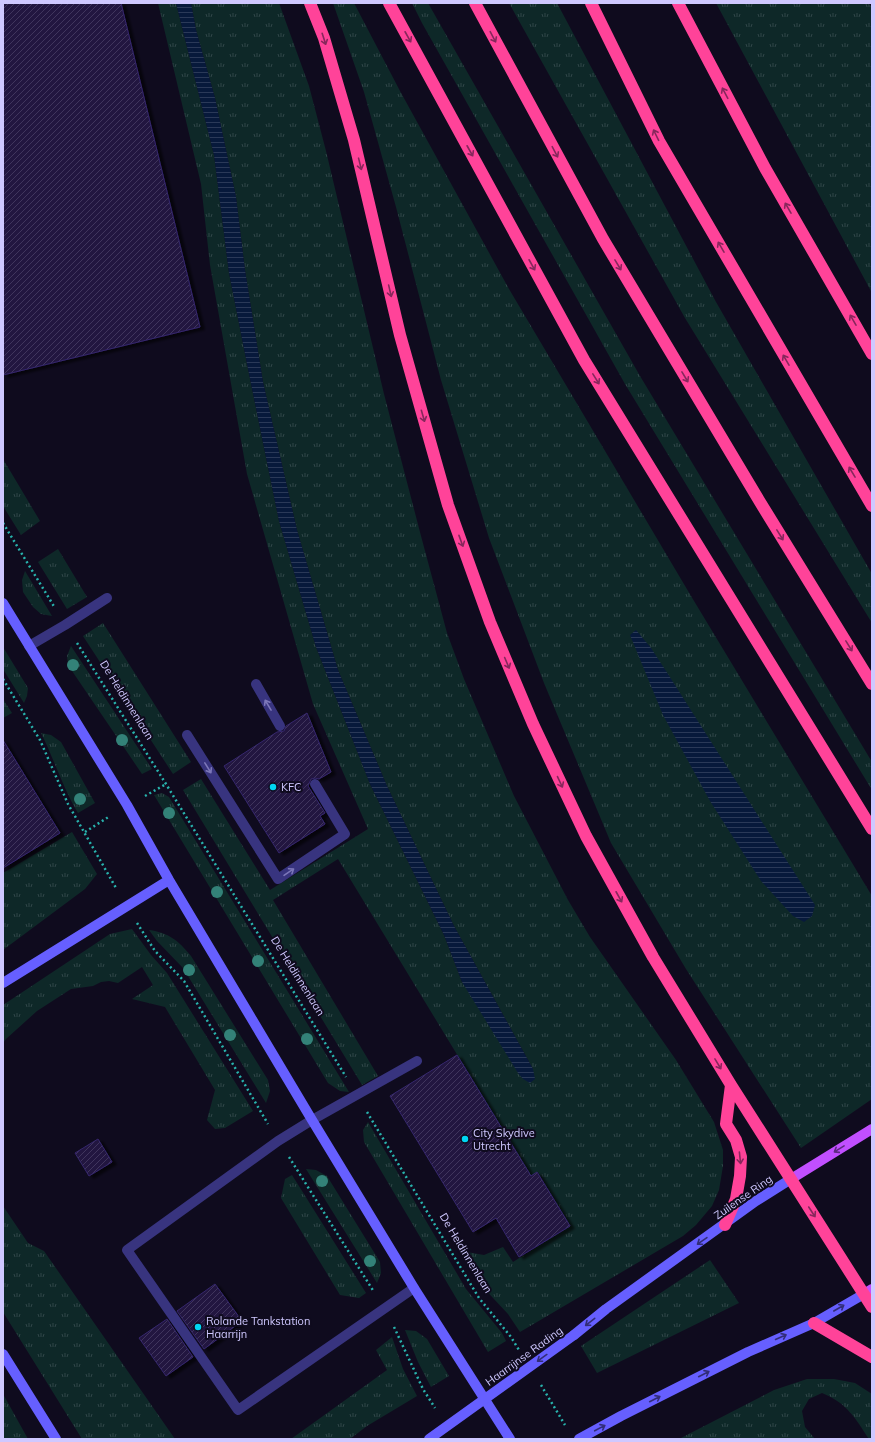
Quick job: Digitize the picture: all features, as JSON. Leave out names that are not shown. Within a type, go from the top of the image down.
[{"type":"highway","points":[[310,3],[324,38],[354,140],[400,335],[448,505],[490,622],[533,724],[586,836],[653,957],[731,1085],[791,1179],[868,1292],[872,1307]]},
{"type":"highway","points":[[389,3],[584,360],[872,829]]},
{"type":"highway","points":[[475,3],[603,239],[756,496],[872,684]]},
{"type":"highway","points":[[591,3],[659,141],[872,506]]},
{"type":"highway","points":[[678,3],[765,168],[872,354]]},
{"type":"highway","points":[[725,1225],[736,1199],[740,1176],[741,1157],[736,1140],[726,1124],[731,1085]]},
{"type":"highway","points":[[814,1323],[872,1357]]},
{"type":"main road","points":[[3,603],[127,805],[169,880],[312,1120],[414,1288],[510,1439]]},
{"type":"main road","points":[[3,983],[169,880]]},
{"type":"main road","name":"Zuilense Ring","points":[[632,1291],[725,1225],[756,1201],[872,1129]]},
{"type":"main road","name":"Haarrijnse Rading","points":[[429,1439],[574,1335],[632,1291]]},
{"type":"main road","points":[[579,1439],[621,1416],[748,1352],[814,1323],[868,1292]]},
{"type":"main road","points":[[3,1354],[56,1439]]},
{"type":"lane","points":[[29,646],[107,598]]},
{"type":"lane","points":[[256,684],[280,726]]},
{"type":"lane","points":[[187,735],[278,879],[345,834],[315,784]]},
{"type":"lane","points":[[414,1288],[238,1410],[127,1250],[278,1141],[312,1120],[417,1061]]},
{"type":"path","name":"De Heldinnenlaan","points":[[3,523],[65,625],[162,778],[357,1096],[478,1298],[511,1337],[520,1351]]},
{"type":"path","points":[[3,679],[40,740],[68,804],[126,907],[155,950],[184,980],[278,1141],[385,1308],[423,1389],[438,1414]]},
{"type":"path","points":[[541,1385],[566,1425]]},
{"type":"green space","points":[[158,3],[176,3],[214,155],[229,273],[279,521],[316,647],[370,784],[444,935],[462,982],[533,1069],[454,926],[387,786],[338,670],[297,530],[263,382],[245,270],[236,197],[215,98],[196,30],[191,3],[279,3],[309,86],[384,394],[421,536],[447,633],[464,679],[514,796],[568,900],[590,937],[676,1060],[714,1122],[723,1150],[723,1166],[719,1190],[712,1206],[696,1225],[683,1236],[520,1332],[508,1314],[479,1283],[461,1251],[484,1255],[503,1247],[513,1262],[570,1226],[538,1172],[531,1176],[338,859],[273,900],[378,1076],[362,1085],[183,790],[201,779],[270,890],[368,829],[313,704],[247,474],[210,265],[201,184]]},
{"type":"green space","points":[[333,3],[354,3],[400,91],[509,289],[691,596],[872,896],[872,1099],[801,1148],[686,969],[611,843],[544,683],[489,538],[441,380],[396,207],[364,92]]},
{"type":"green space","points":[[412,3],[428,3],[640,376],[872,762],[872,790],[625,384]]},
{"type":"green space","points":[[509,3],[557,3],[716,302],[872,574],[872,623],[685,318]]},
{"type":"green space","points":[[716,3],[868,3],[872,7],[872,293]]},
{"type":"green space","points":[[3,459],[40,521],[21,535],[3,506]]},
{"type":"green space","points":[[58,549],[87,597],[67,609],[38,562]]},
{"type":"green space","points":[[25,571],[52,616],[41,614],[33,607],[23,592],[22,580]]},
{"type":"green space","points":[[103,623],[191,762],[173,774],[83,636]]},
{"type":"green space","points":[[71,646],[152,769],[142,774],[68,665],[67,656]]},
{"type":"green space","points":[[3,647],[28,688],[24,703],[3,669]]},
{"type":"green space","points":[[3,699],[12,713],[3,718]]},
{"type":"green space","points":[[41,733],[51,735],[61,742],[95,803],[78,813]]},
{"type":"green space","points":[[162,793],[169,797],[349,1092],[340,1091],[328,1083],[154,795]]},
{"type":"green space","points":[[72,832],[97,874],[85,889],[3,950],[3,873]]},
{"type":"green space","points":[[132,929],[151,955],[167,973],[253,1111],[225,1128],[215,1129],[207,1120],[215,1090],[165,1007],[132,999],[153,985],[142,967],[118,983],[109,981],[101,982],[93,986],[71,989],[37,1011],[3,1043],[3,1005],[110,934]]},
{"type":"green space","points":[[149,930],[168,935],[173,938],[191,956],[268,1080],[270,1091],[266,1103],[183,968],[157,941]]},
{"type":"green space","points":[[368,1122],[466,1289],[502,1333],[506,1341],[488,1352],[364,1142],[363,1130]]},
{"type":"green space","points":[[306,1169],[316,1170],[327,1176],[380,1262],[381,1273],[377,1283]]},
{"type":"green space","points":[[292,1175],[366,1293],[359,1298],[340,1295],[281,1198],[285,1179]]},
{"type":"green space","points":[[3,1206],[28,1243],[44,1251],[175,1439],[82,1439],[3,1312]]},
{"type":"green space","points":[[710,1260],[739,1303],[597,1373],[581,1346]]},
{"type":"green space","points":[[405,1330],[416,1331],[427,1339],[449,1376],[431,1387],[418,1362]]},
{"type":"green space","points":[[392,1337],[403,1369],[417,1396],[367,1426],[350,1439],[291,1439],[387,1370],[376,1350]]},
{"type":"green space","points":[[807,1379],[834,1379],[855,1383],[872,1394],[872,1439],[869,1439],[855,1418],[844,1406],[838,1401],[822,1393],[809,1399],[802,1411],[805,1427],[815,1439],[679,1439],[774,1390]]},
{"type":"green space","points":[[3,1394],[28,1439],[3,1439]]},
{"type":"water","points":[[176,3],[191,3],[196,30],[215,98],[236,197],[245,270],[263,382],[297,530],[338,670],[387,786],[454,926],[533,1069],[535,1079],[530,1083],[523,1079],[518,1073],[462,982],[444,935],[370,784],[316,647],[279,521],[229,273],[214,155]]},
{"type":"water","points":[[636,630],[651,648],[666,671],[815,905],[812,916],[804,922],[793,916],[761,881],[710,801],[663,715],[630,635]]},
{"type":"building","points":[[3,3],[121,3],[200,327],[3,375]]},
{"type":"building","points":[[307,713],[331,772],[319,779],[311,779],[308,786],[325,813],[320,816],[325,824],[279,853],[224,766],[277,732],[284,731],[286,726]]},
{"type":"building","points":[[3,740],[60,833],[3,868]]},
{"type":"building","points":[[457,1055],[531,1176],[537,1172],[570,1226],[519,1257],[496,1218],[473,1232],[390,1096]]},
{"type":"building","points":[[98,1139],[112,1162],[89,1176],[75,1153]]},
{"type":"building","points":[[215,1284],[242,1321],[204,1349],[177,1311]]},
{"type":"building","points":[[167,1319],[193,1357],[166,1376],[139,1338]]},
{"type":"place","name":"KFC","points":[[273,787]]},
{"type":"place","name":"City Skydive Utrecht","points":[[465,1139]]},
{"type":"place","name":"Rolande Tankstation Haarrijn","points":[[198,1327]]}]
